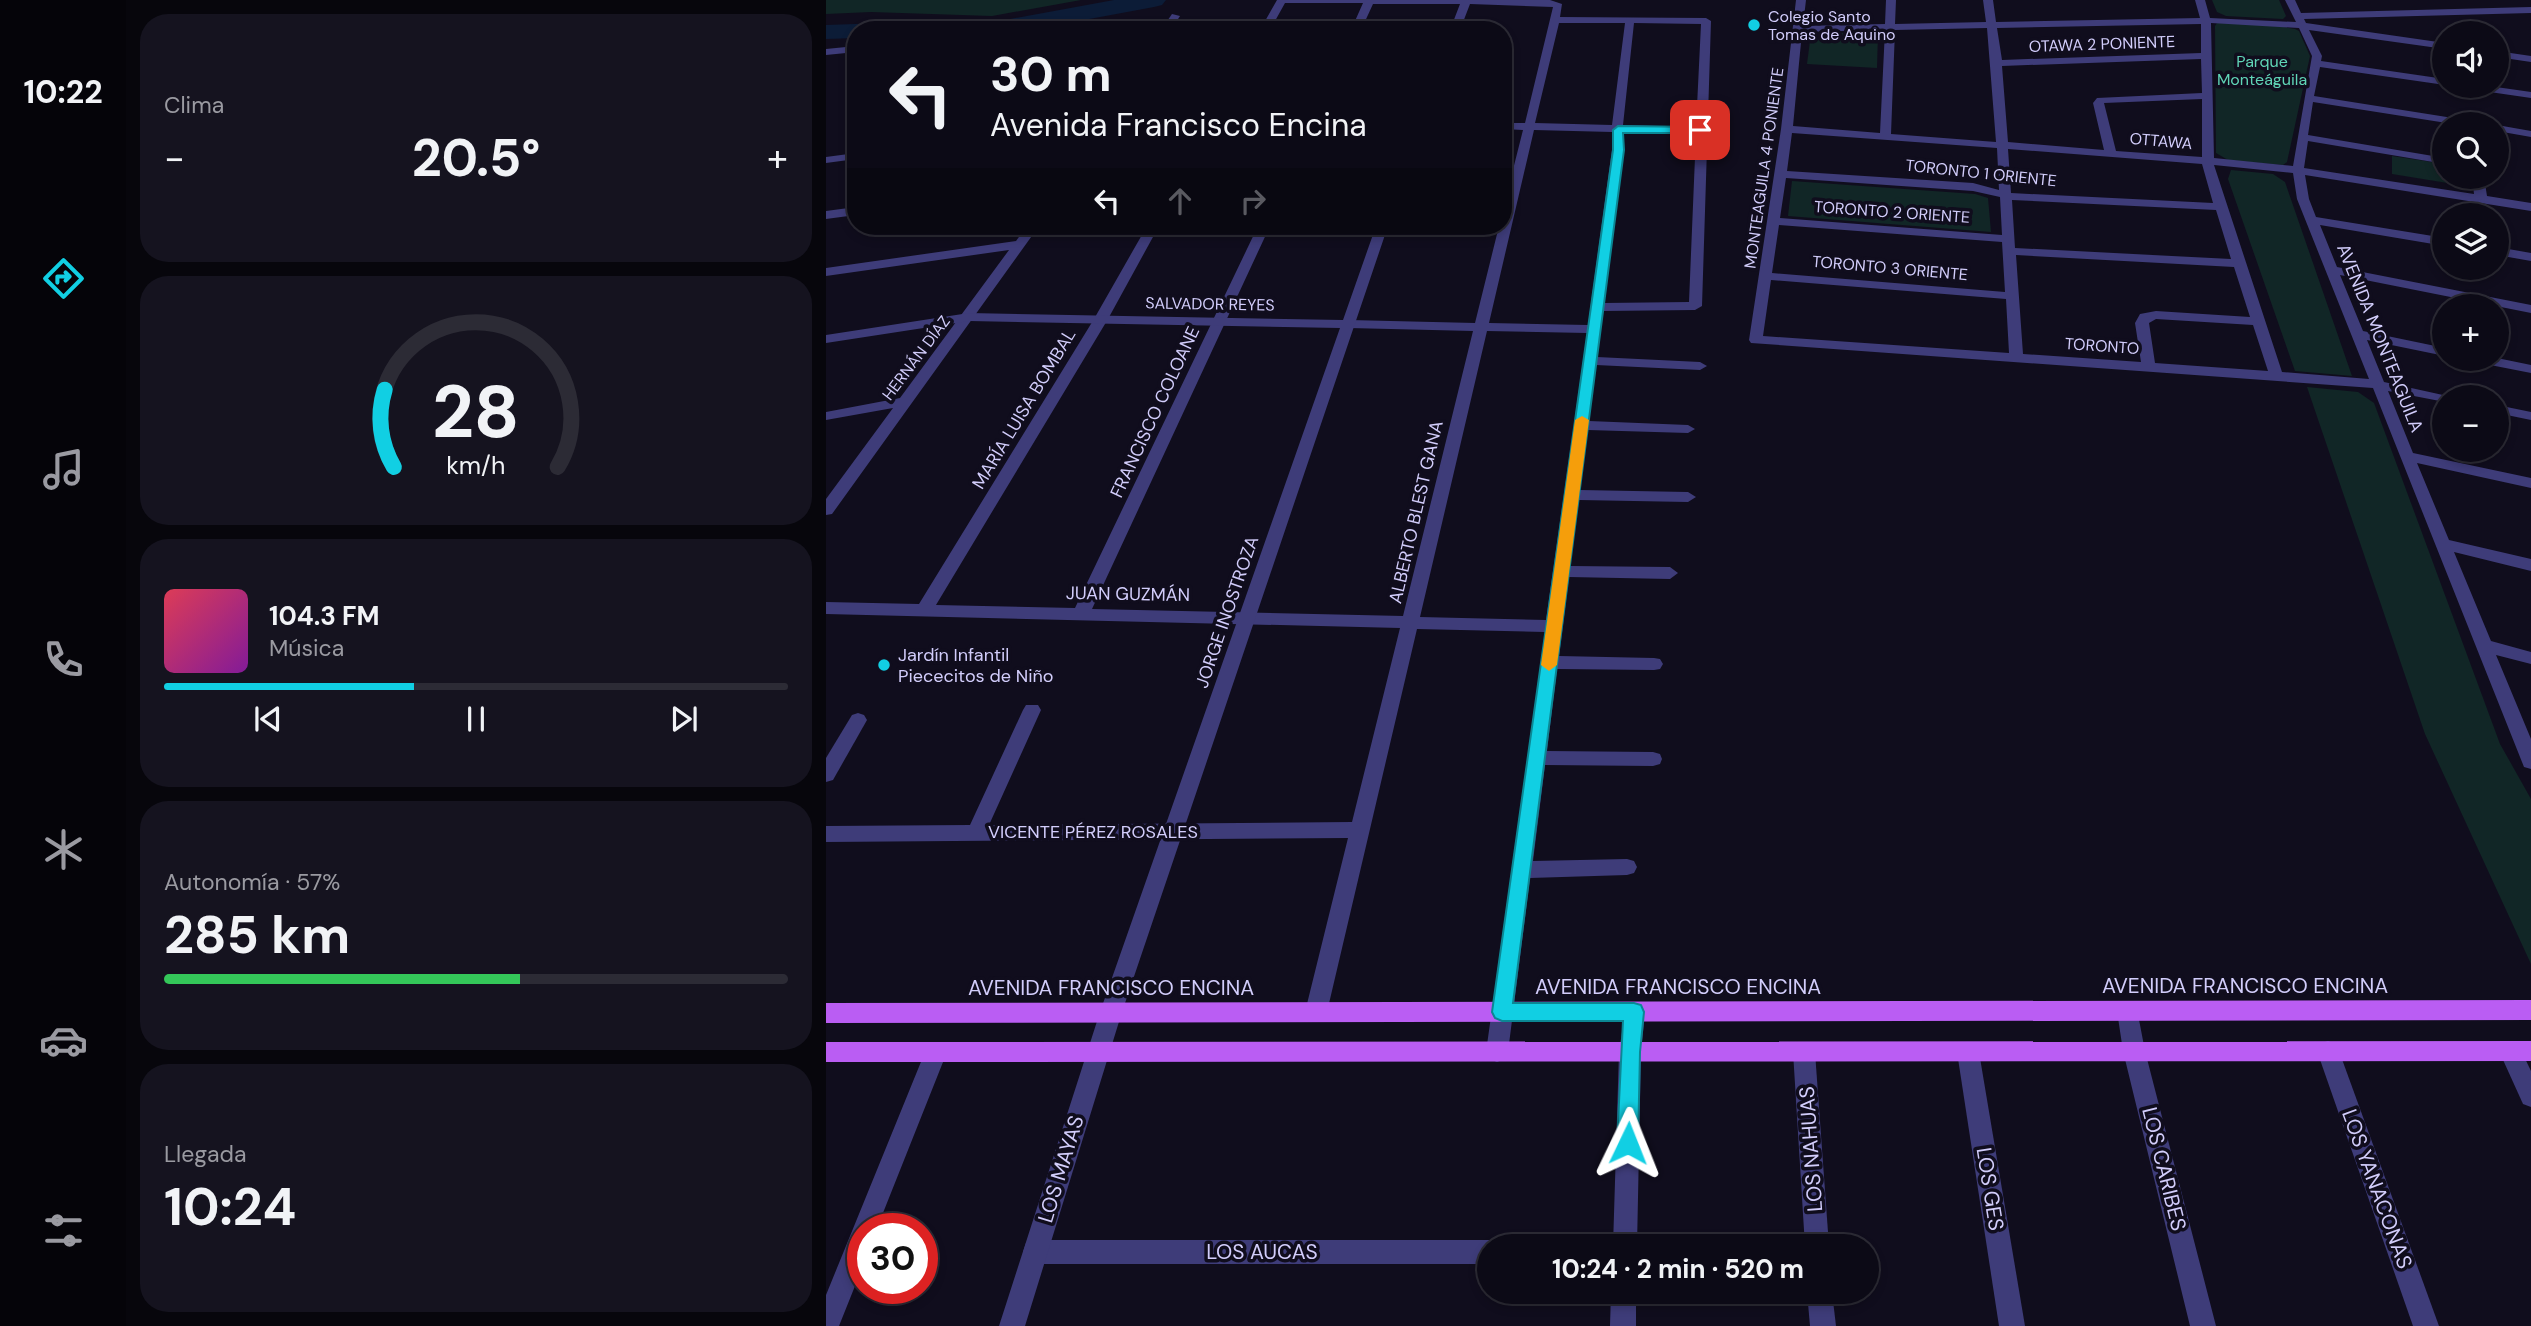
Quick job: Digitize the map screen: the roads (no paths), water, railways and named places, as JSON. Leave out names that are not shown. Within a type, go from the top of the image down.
[{"type":"main road","name":"AVENIDA FRANCISCO ENCINA","points":[[826,1013],[2531,1010]]},
{"type":"main road","points":[[826,1052],[2521,1051]]},
{"type":"street","points":[[1270,21],[1282,0],[1552,3],[1558,7],[1553,20],[1706,21],[1695,306],[1597,307]]},
{"type":"street","name":"MONTEAGUILA 4 PONIENTE","points":[[1756,340],[1787,129],[1801,0]]},
{"type":"street","points":[[1885,136],[1891,0]]},
{"type":"street","points":[[1988,0],[1997,63],[2015,358]]},
{"type":"street","points":[[2200,0],[2206,20],[2208,56],[2208,169],[2276,375]]},
{"type":"street","points":[[2290,0],[2316,50],[2316,62],[2432,80]]},
{"type":"street","points":[[2504,0],[2528,12]]},
{"type":"street","points":[[1360,21],[1369,1]]},
{"type":"street","points":[[1458,21],[1466,1]]},
{"type":"street","points":[[1798,29],[2206,20],[2302,21],[2528,12]]},
{"type":"street","points":[[1172,21],[1175,16]]},
{"type":"street","name":"ALBERTO BLEST GANA","points":[[1512,193],[1553,20]]},
{"type":"street","points":[[1497,1052],[1618,150],[1630,20]]},
{"type":"street","points":[[2302,21],[2432,44]]},
{"type":"street","points":[[826,52],[847,50]]},
{"type":"street","name":"OTAWA 2 PONIENTE","points":[[1997,63],[2208,56]]},
{"type":"street","points":[[2509,56],[2531,59]]},
{"type":"street","name":"AVENIDA MONTEAGUILA","points":[[2316,62],[2298,170],[2303,199],[2531,762]]},
{"type":"street","points":[[2509,92],[2531,95]]},
{"type":"street","points":[[2111,153],[2098,103],[2101,100],[2208,96]]},
{"type":"street","points":[[2308,98],[2432,118]]},
{"type":"street","points":[[1512,126],[1700,130]]},
{"type":"street","name":"OTTAWA","points":[[1787,129],[2209,160],[2298,170],[2531,207]]},
{"type":"street","points":[[2509,130],[2531,134]]},
{"type":"street","points":[[2303,137],[2432,159]]},
{"type":"street","points":[[826,160],[847,157]]},
{"type":"street","name":"TORONTO 1 ORIENTE","points":[[1780,174],[1973,187],[2004,195],[2221,207]]},
{"type":"street","points":[[2480,189],[2481,199]]},
{"type":"street","points":[[826,215],[847,212]]},
{"type":"street","points":[[2312,220],[2432,240]]},
{"type":"street","name":"TORONTO 2 ORIENTE","points":[[1773,221],[2008,245],[2239,263]]},
{"type":"street","name":"HERNÁN DÍAZ","points":[[826,509],[833,492],[904,402],[1028,235]]},
{"type":"street","name":"MARÍA LUISA BOMBAL","points":[[924,610],[1101,319],[1148,235]]},
{"type":"street","name":"FRANCISCO COLOANE","points":[[1081,614],[1260,235]]},
{"type":"street","name":"JORGE INOSTROZA","points":[[1111,1012],[1379,235]]},
{"type":"street","name":"ALBERTO BLEST GANA","points":[[1316,1012],[1502,235]]},
{"type":"street","points":[[826,272],[1022,244]]},
{"type":"street","points":[[2509,253],[2531,257]]},
{"type":"street","points":[[2332,270],[2531,309]]},
{"type":"street","name":"TORONTO 3 ORIENTE","points":[[1765,276],[2011,296]]},
{"type":"street","points":[[2149,367],[2142,323],[2145,317],[2156,315],[2258,321]]},
{"type":"street","name":"SALVADOR REYES","points":[[826,339],[968,317],[1594,329]]},
{"type":"street","points":[[2358,334],[2432,349]]},
{"type":"street","name":"TORONTO","points":[[1756,340],[2276,375],[2376,384],[2432,395]]},
{"type":"street","points":[[1590,361],[1700,366]]},
{"type":"street","points":[[2509,365],[2531,369]]},
{"type":"street","points":[[826,415],[904,402]]},
{"type":"street","points":[[2509,411],[2531,416]]},
{"type":"street","points":[[1581,425],[1688,429]]},
{"type":"street","points":[[2407,456],[2531,483]]},
{"type":"street","points":[[1572,495],[1688,497]]},
{"type":"street","points":[[2442,544],[2531,565]]},
{"type":"street","points":[[1561,571],[1670,573]]},
{"type":"street","name":"JUAN GUZMÁN","points":[[826,608],[1554,626]]},
{"type":"street","points":[[2483,645],[2531,657]]},
{"type":"street","points":[[1549,662],[1654,664]]},
{"type":"street","points":[[976,833],[1032,710]]},
{"type":"street","points":[[826,775],[858,720]]},
{"type":"street","points":[[1536,758],[1653,759]]},
{"type":"street","name":"VICENTE PÉREZ ROSALES","points":[[826,834],[1360,830]]},
{"type":"street","points":[[1521,870],[1627,867]]},
{"type":"street","name":"LOS CARIBES","points":[[2129,1011],[2134,1051],[2203,1326]]},
{"type":"street","name":"LOS MAYAS","points":[[1012,1326],[1111,1012]]},
{"type":"street","points":[[1625,1234],[1630,1052],[1634,1012]]},
{"type":"street","name":"LOS YANACONAS","points":[[2328,1051],[2426,1326]]},
{"type":"street","points":[[2521,1051],[2531,1096]]},
{"type":"street","points":[[871,1213],[936,1052]]},
{"type":"street","name":"LOS NAHUAS","points":[[1804,1052],[1816,1234]]},
{"type":"street","name":"LOS GES","points":[[1968,1052],[2012,1326]]},
{"type":"street","name":"LOS AUCAS","points":[[1035,1252],[1477,1252]]},
{"type":"street","points":[[826,1326],[847,1274]]},
{"type":"street","points":[[1623,1326],[1624,1304]]},
{"type":"street","points":[[1822,1304],[1823,1326]]},
{"type":"waterway","points":[[1038,21],[1154,0]]},
{"type":"waterway","points":[[826,32],[847,31]]},
{"type":"place","name":"Colegio Santo Tomas de Aquino","points":[[1754,25]]},
{"type":"place","name":"Jardín Infantil Piececitos de Niño","points":[[884,665]]},
{"type":"park label","name":"Parque Monteáguila","points":[[2262,70]]}]
